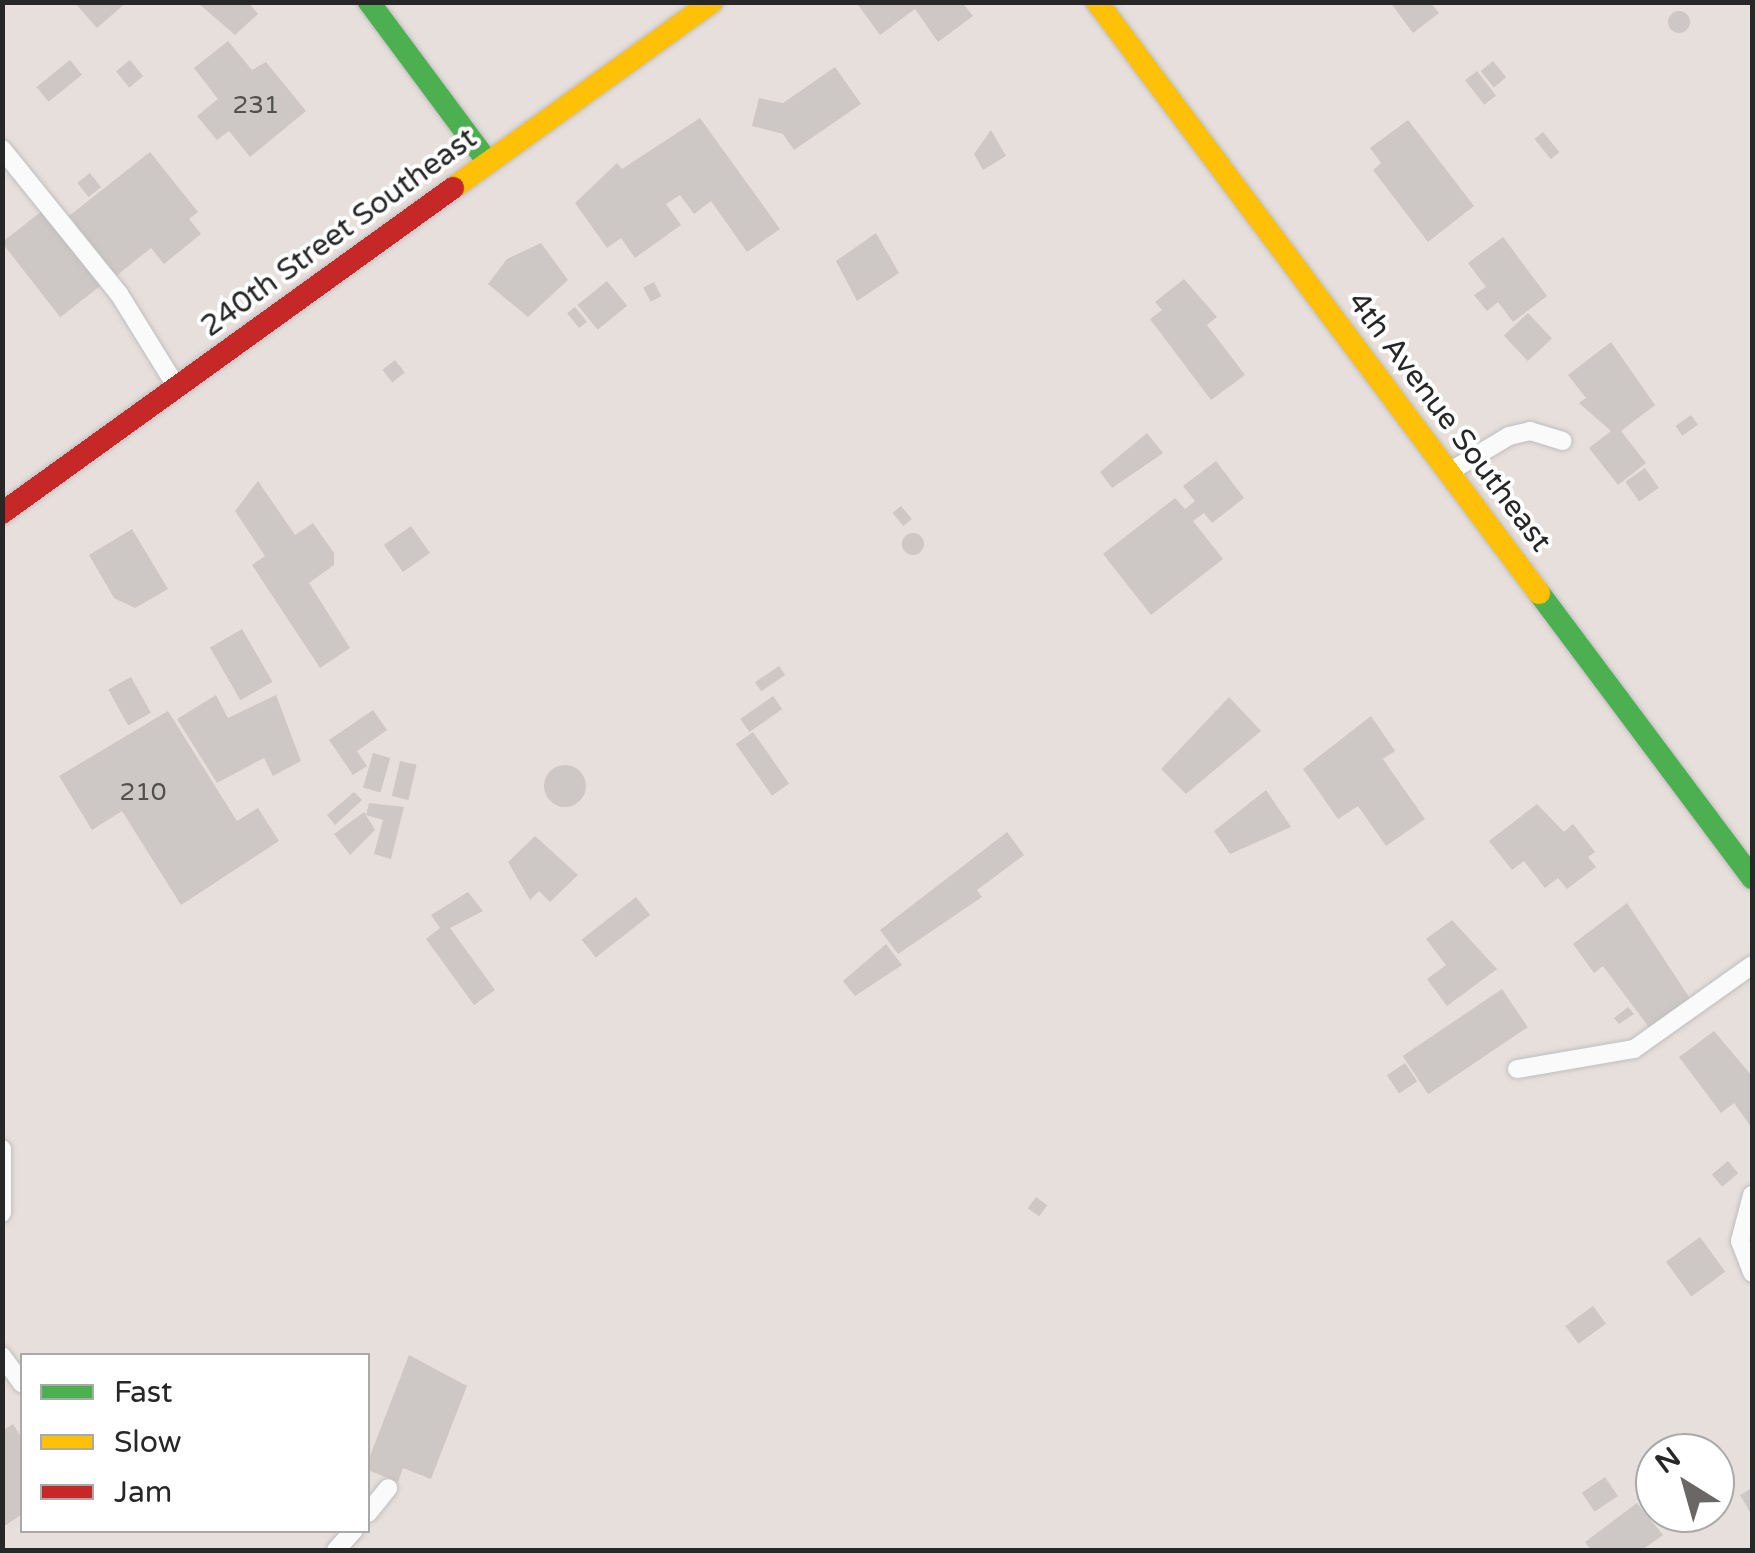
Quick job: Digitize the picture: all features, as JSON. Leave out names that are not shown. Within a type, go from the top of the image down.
[{"type":"street","points":[[369,2],[488,162]]},
{"type":"street","name":"240th Street Southeast","points":[[2,513],[712,2]]},
{"type":"street","name":"4th Avenue Southeast","points":[[1097,2],[1752,878]]},
{"type":"lane","points":[[2,149],[119,294],[177,387]]},
{"type":"lane","points":[[1449,472],[1509,436],[1530,431],[1562,442]]},
{"type":"lane","points":[[1516,1069],[1634,1049],[1752,965]]},
{"type":"lane","points":[[2,1149],[2,1214]]},
{"type":"lane","points":[[1752,1195],[1740,1241],[1752,1273]]},
{"type":"lane","points":[[2,1356],[20,1381]]},
{"type":"lane","points":[[370,1510],[388,1488]]},
{"type":"building","points":[[74,2],[127,2],[97,28]]},
{"type":"building","points":[[197,2],[248,2],[258,14],[235,35]]},
{"type":"building","points":[[856,2],[962,2],[973,16],[938,42],[915,9],[880,35]]},
{"type":"building","points":[[1390,2],[1430,2],[1439,13],[1413,33]]},
{"type":"building","points":[[1679,11],[1687,14],[1687,30],[1679,33],[1671,30],[1668,22],[1671,14]]},
{"type":"building","points":[[228,41],[252,70],[266,62],[306,111],[250,157],[229,131],[217,140],[197,116],[218,99],[194,68]]},
{"type":"building","points":[[70,60],[82,75],[49,102],[37,87]]},
{"type":"building","points":[[130,60],[143,76],[129,88],[116,71]]},
{"type":"building","points":[[1493,61],[1506,77],[1494,87],[1481,71]]},
{"type":"building","points":[[835,67],[861,104],[794,150],[783,134],[752,126],[759,98],[783,103]]},
{"type":"building","points":[[1477,71],[1496,95],[1484,105],[1465,80]]},
{"type":"building","points":[[700,118],[780,229],[747,252],[711,201],[694,214],[680,195],[666,204],[681,225],[635,258],[621,238],[607,248],[575,203],[617,163],[622,169]]},
{"type":"building","points":[[1408,120],[1474,206],[1428,242],[1373,170],[1381,163],[1370,148]]},
{"type":"building","points":[[991,130],[1006,156],[983,170],[974,154]]},
{"type":"building","points":[[1543,132],[1559,152],[1551,159],[1534,139]]},
{"type":"building","points":[[150,152],[198,212],[189,219],[201,234],[164,264],[151,248],[116,276],[69,216]]},
{"type":"building","points":[[90,173],[101,187],[88,197],[77,183]]},
{"type":"building","points":[[42,211],[100,286],[60,317],[2,243]]},
{"type":"building","points":[[876,233],[899,273],[857,301],[836,261]]},
{"type":"building","points":[[1503,237],[1547,296],[1513,322],[1498,302],[1487,311],[1474,295],[1486,287],[1468,263]]},
{"type":"building","points":[[541,243],[568,280],[528,317],[488,284],[507,259]]},
{"type":"building","points":[[1184,279],[1217,317],[1207,325],[1245,375],[1211,400],[1150,319],[1162,310],[1155,302]]},
{"type":"building","points":[[607,281],[627,306],[598,330],[577,305]]},
{"type":"building","points":[[654,282],[661,296],[651,302],[643,287]]},
{"type":"building","points":[[575,307],[587,322],[579,328],[567,313]]},
{"type":"building","points":[[1528,313],[1552,339],[1528,361],[1504,336]]},
{"type":"building","points":[[1611,342],[1655,405],[1621,431],[1646,463],[1618,485],[1589,448],[1611,431],[1579,403],[1586,398],[1568,375]]},
{"type":"building","points":[[395,360],[405,373],[392,382],[382,370]]},
{"type":"building","points":[[1691,415],[1698,425],[1682,436],[1675,426]]},
{"type":"building","points":[[1147,433],[1163,453],[1112,488],[1100,472]]},
{"type":"building","points":[[1216,461],[1244,498],[1212,523],[1204,513],[1193,521],[1223,559],[1151,615],[1103,554],[1175,498],[1185,509],[1195,501],[1183,486]]},
{"type":"building","points":[[1645,468],[1659,488],[1639,501],[1625,482]]},
{"type":"building","points":[[258,481],[295,535],[313,523],[334,553],[334,565],[309,583],[350,648],[320,668],[252,565],[265,556],[235,511]]},
{"type":"building","points":[[901,506],[912,519],[904,526],[893,513]]},
{"type":"building","points":[[411,526],[430,553],[403,572],[384,545]]},
{"type":"building","points":[[132,529],[168,589],[135,608],[114,598],[89,555]]},
{"type":"building","points":[[913,533],[921,536],[921,552],[913,555],[905,552],[902,544],[905,536]]},
{"type":"building","points":[[242,629],[272,682],[240,700],[210,648]]},
{"type":"building","points":[[779,666],[785,675],[761,691],[755,682]]},
{"type":"building","points":[[131,677],[151,713],[128,725],[108,690]]},
{"type":"building","points":[[216,695],[228,718],[276,695],[301,761],[273,776],[264,758],[217,783],[177,719]]},
{"type":"building","points":[[773,696],[782,709],[749,732],[740,719]]},
{"type":"building","points":[[1229,697],[1261,731],[1186,794],[1161,769]]},
{"type":"building","points":[[373,710],[387,730],[357,751],[367,766],[353,775],[329,740]]},
{"type":"building","points":[[168,711],[237,821],[258,808],[279,841],[181,905],[122,811],[92,830],[59,776]]},
{"type":"building","points":[[1371,716],[1395,751],[1383,759],[1425,819],[1386,846],[1358,806],[1338,819],[1303,769]]},
{"type":"building","points":[[753,732],[789,784],[772,796],[736,744]]},
{"type":"building","points":[[373,753],[390,758],[380,793],[363,788]]},
{"type":"building","points":[[400,761],[417,765],[408,800],[392,796]]},
{"type":"building","points":[[565,765],[580,771],[586,786],[580,801],[565,807],[550,801],[544,786],[550,771]]},
{"type":"building","points":[[1266,790],[1291,827],[1230,854],[1214,831]]},
{"type":"building","points":[[354,792],[362,800],[335,825],[327,815]]},
{"type":"building","points":[[369,803],[404,807],[391,859],[374,854],[383,820],[366,815]]},
{"type":"building","points":[[1537,804],[1564,832],[1573,824],[1595,852],[1588,857],[1596,867],[1567,889],[1558,878],[1545,888],[1524,861],[1512,870],[1489,841]]},
{"type":"building","points":[[364,812],[375,830],[350,855],[334,834]]},
{"type":"building","points":[[1007,832],[1024,855],[977,890],[982,897],[898,954],[880,930]]},
{"type":"building","points":[[535,836],[578,875],[550,902],[539,891],[530,900],[508,862]]},
{"type":"building","points":[[468,892],[483,911],[450,928],[495,990],[474,1005],[426,939],[440,928],[431,915]]},
{"type":"building","points":[[636,897],[650,915],[596,958],[582,939]]},
{"type":"building","points":[[1627,903],[1691,1000],[1651,1030],[1603,966],[1594,973],[1573,944]]},
{"type":"building","points":[[1452,920],[1497,969],[1447,1006],[1427,979],[1446,965],[1426,939]]},
{"type":"building","points":[[886,944],[902,965],[855,996],[843,981]]},
{"type":"building","points":[[1502,989],[1528,1027],[1428,1094],[1403,1056]]},
{"type":"building","points":[[1628,1007],[1634,1014],[1619,1024],[1614,1018]]},
{"type":"building","points":[[1714,1031],[1752,1076],[1752,1128],[1734,1103],[1721,1113],[1679,1057]]},
{"type":"building","points":[[1405,1063],[1417,1081],[1399,1094],[1387,1075]]},
{"type":"building","points":[[1728,1161],[1738,1173],[1722,1187],[1712,1174]]},
{"type":"building","points":[[1036,1197],[1047,1205],[1039,1217],[1028,1208]]},
{"type":"building","points":[[1700,1237],[1725,1272],[1691,1296],[1666,1262]]},
{"type":"building","points":[[1593,1306],[1606,1324],[1578,1344],[1565,1326]]},
{"type":"building","points":[[409,1355],[467,1386],[431,1479],[403,1468],[398,1482],[370,1471],[370,1456]]},
{"type":"building","points":[[13,1424],[20,1435],[20,1515],[2,1528],[2,1431]]},
{"type":"building","points":[[1605,1477],[1618,1496],[1595,1512],[1582,1493]]},
{"type":"building","points":[[1752,1488],[1752,1511],[1750,1512],[1740,1495]]},
{"type":"building","points":[[1635,1504],[1635,1533],[1663,1535],[1642,1550],[1591,1550],[1585,1542]]},
{"type":"traffic: fast","points":[[369,2],[488,162]]},
{"type":"traffic: fast","points":[[1539,593],[1752,878]]},
{"type":"traffic: slow","points":[[453,188],[712,2]]},
{"type":"traffic: slow","points":[[1097,2],[1539,593]]},
{"type":"traffic: jam","points":[[2,513],[453,188]]}]
